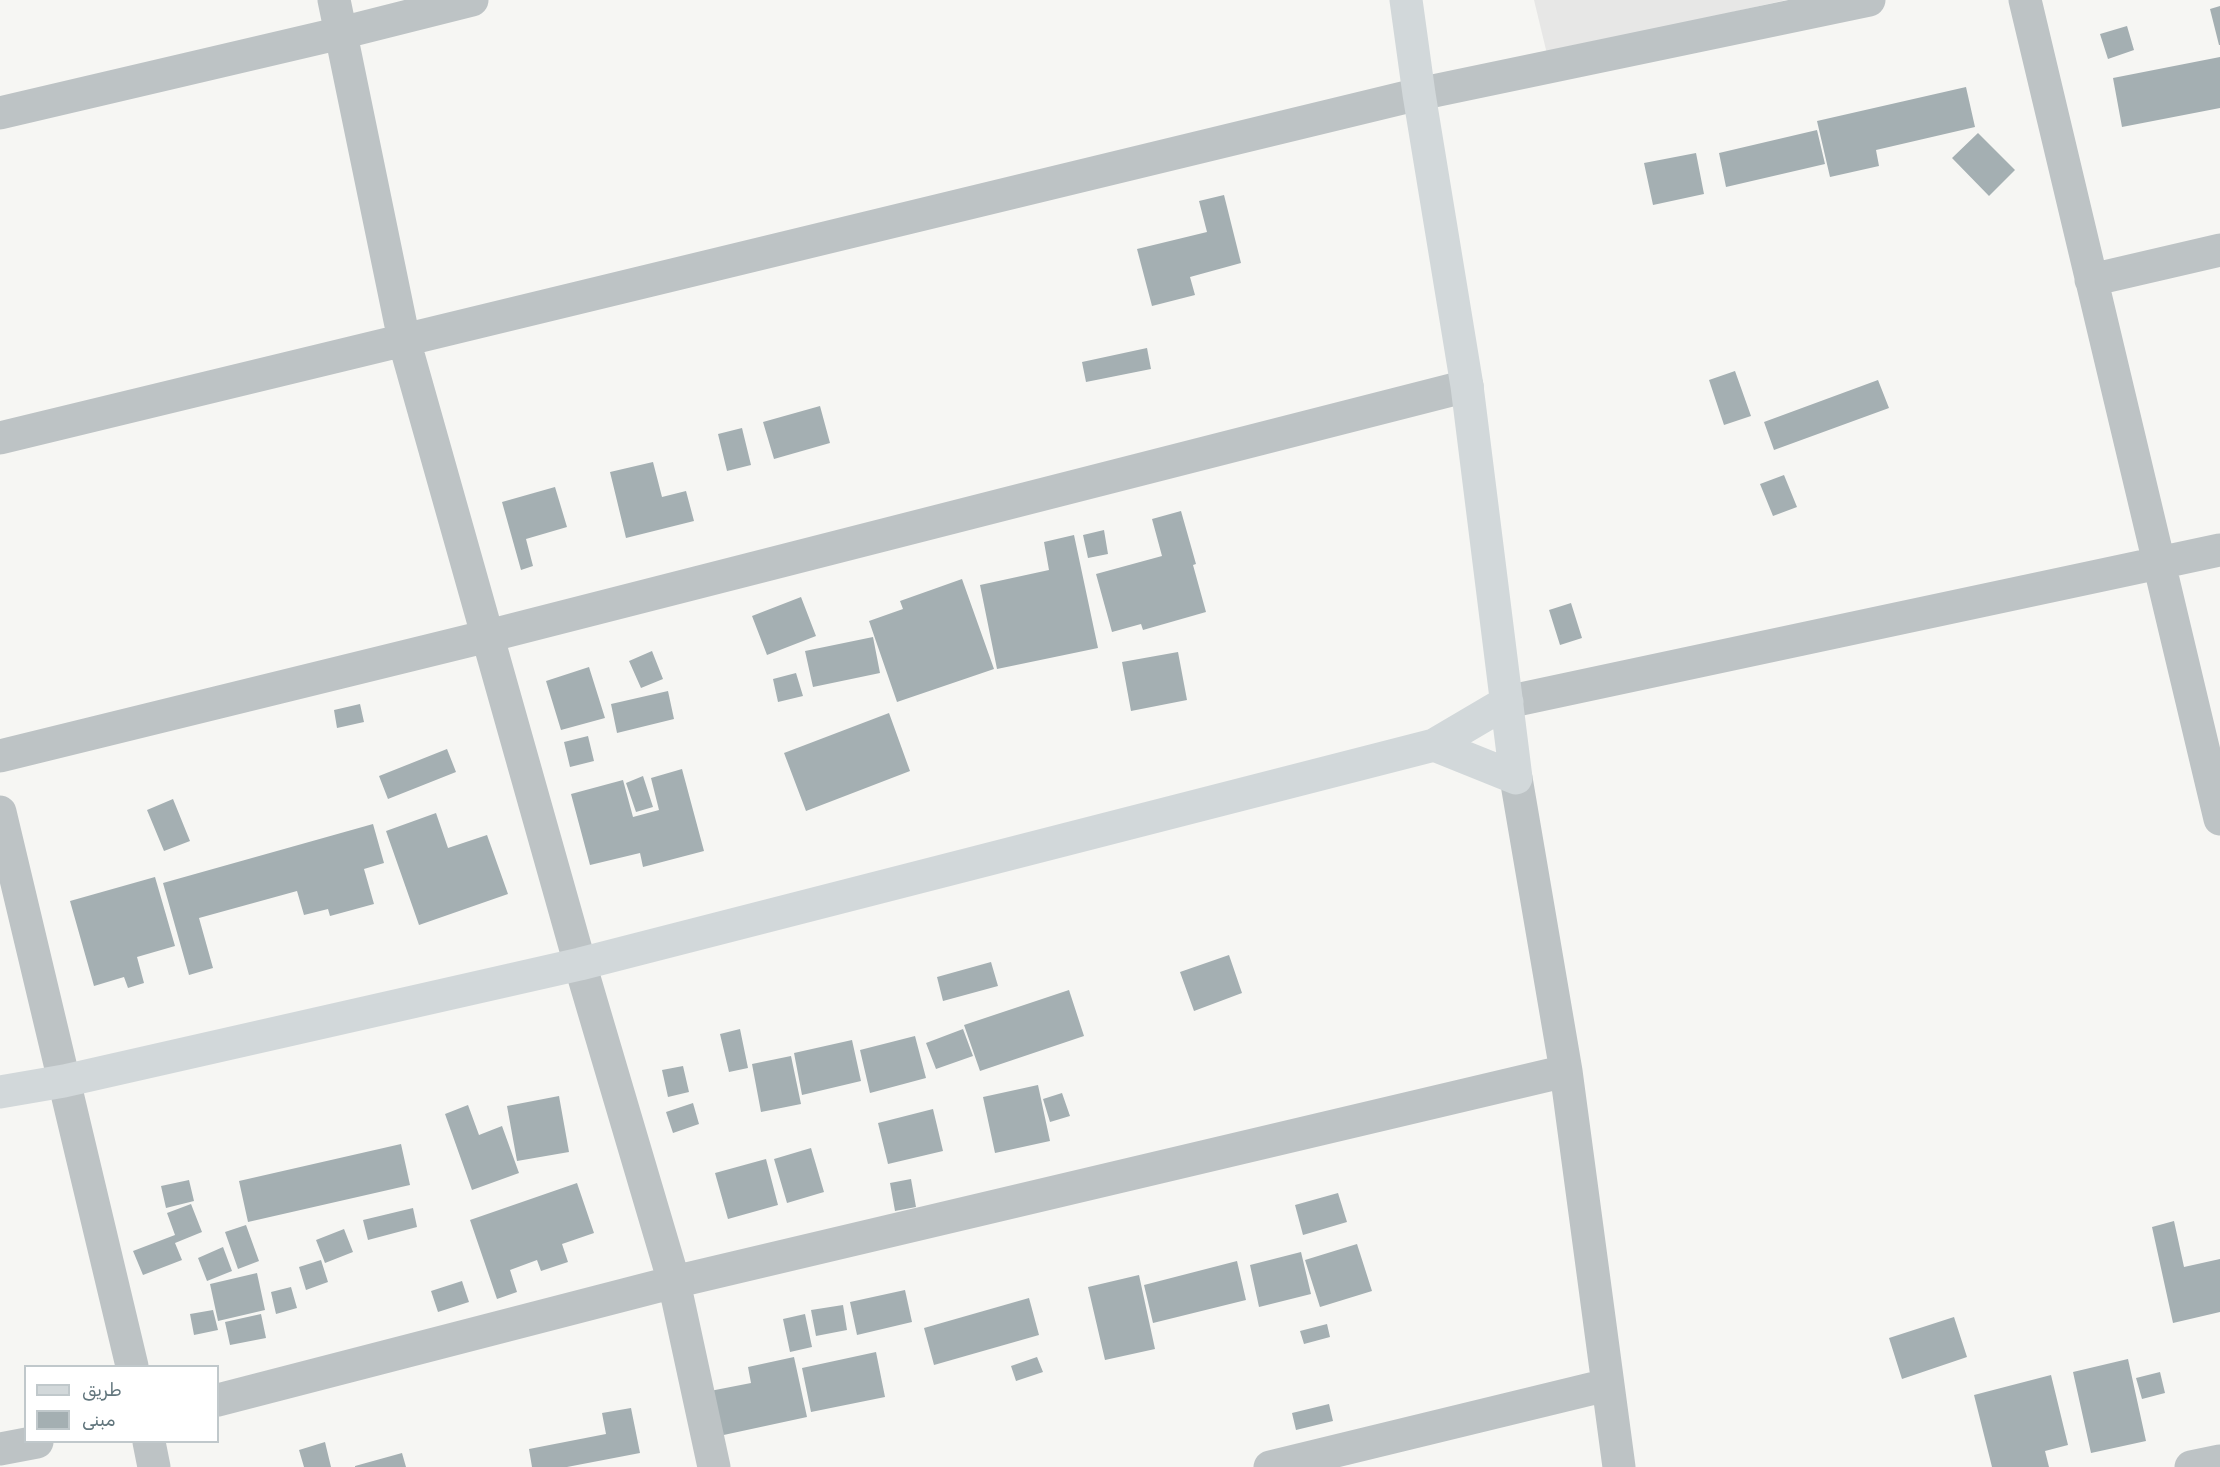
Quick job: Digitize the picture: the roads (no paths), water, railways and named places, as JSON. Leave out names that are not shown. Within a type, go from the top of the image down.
[{"type":"street","points":[[334,0],[404,340],[580,964],[674,1282],[714,1467]]},
{"type":"street","points":[[0,114],[472,0]]},
{"type":"street","points":[[1406,0],[1419,94],[1467,386],[1516,778],[1566,1071],[1619,1467]]},
{"type":"street","points":[[0,438],[1419,94],[1869,0]]},
{"type":"street","points":[[2025,0],[2220,819]]},
{"type":"street","points":[[2091,280],[2220,250]]},
{"type":"street","points":[[0,756],[488,636],[1467,386]]},
{"type":"street","points":[[0,1092],[64,1081],[580,964],[1434,745],[1507,702],[2220,549]]},
{"type":"street","points":[[1434,745],[1516,778]]},
{"type":"street","points":[[0,812],[132,1365]]},
{"type":"street","points":[[219,1400],[674,1282],[1566,1071]]},
{"type":"street","points":[[1270,1467],[1607,1385]]},
{"type":"street","points":[[0,1449],[32,1443]]},
{"type":"street","points":[[148,1443],[154,1467]]},
{"type":"street","points":[[2191,1467],[2220,1461]]}]
